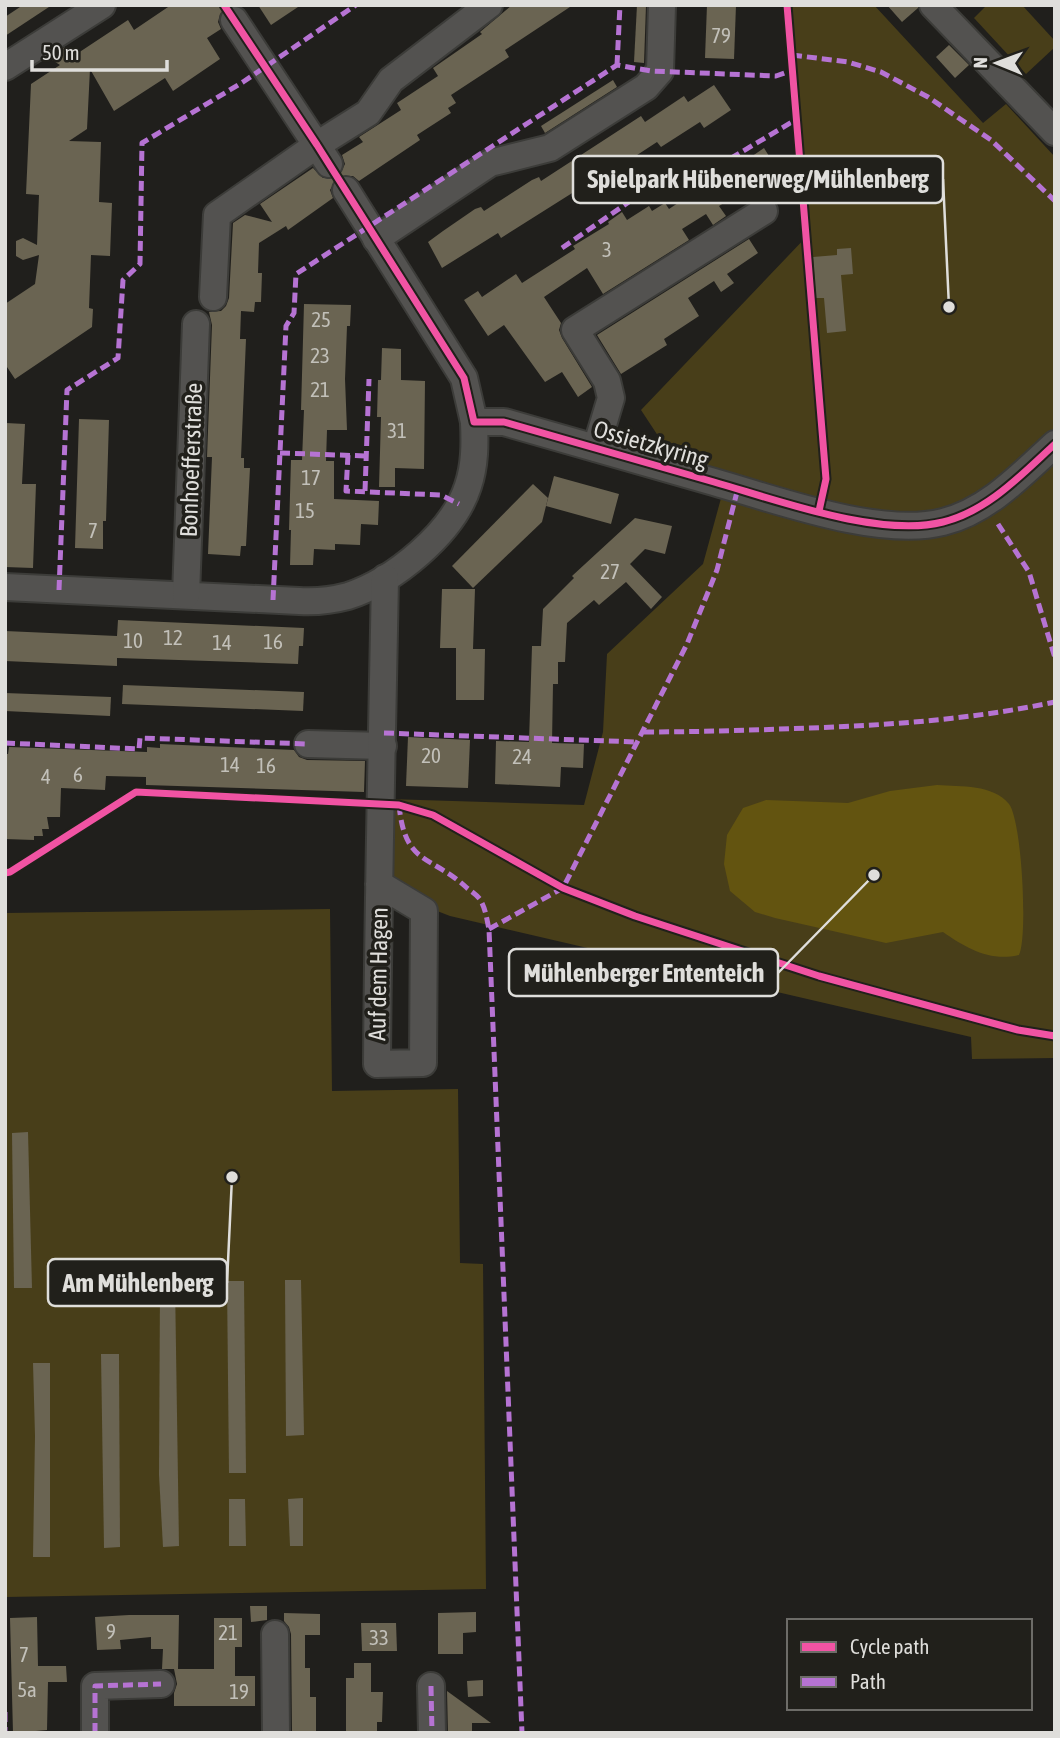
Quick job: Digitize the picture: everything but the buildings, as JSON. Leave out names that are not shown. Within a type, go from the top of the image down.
[{"type":"street","points":[[5,67],[102,5]]},
{"type":"street","points":[[213,297],[217,215],[323,154],[368,113],[391,80],[489,5]]},
{"type":"street","points":[[376,239],[490,163],[550,148],[646,88],[660,71],[662,5]]},
{"type":"street","points":[[933,5],[1055,132]]},
{"type":"street","points":[[234,20],[323,154]]},
{"type":"street","points":[[5,587],[310,602],[347,596],[385,578],[410,561],[433,540],[455,513],[467,488],[475,456],[474,422],[464,377],[346,190]]},
{"type":"street","points":[[596,448],[611,398],[607,381],[575,330],[764,211]]},
{"type":"street","name":"Bonhoefferstraße","points":[[186,595],[195,324]]},
{"type":"street","name":"Ossietzkyring","points":[[474,422],[504,422],[819,511],[895,527],[921,527],[963,516],[1004,491],[1055,444]]},
{"type":"street","points":[[308,744],[384,739],[385,578]]},
{"type":"street","name":"Auf dem Hagen","points":[[379,884],[424,911],[423,1063],[377,1064],[379,884],[384,739]]},
{"type":"street","points":[[275,1634],[276,1733]]},
{"type":"street","points":[[95,1733],[95,1686],[161,1684]]},
{"type":"street","points":[[431,1686],[432,1733]]},
{"type":"shaded area","points":[[791,5],[874,5],[983,123],[1006,104],[1055,157],[1055,432],[986,492],[945,511],[895,518],[841,505],[670,454],[641,410],[809,234]]},
{"type":"shaded area","points":[[987,5],[1022,5],[1055,41],[1055,47],[1026,74],[974,18]]},
{"type":"shaded area","points":[[1055,456],[1055,1058],[972,1059],[971,1037],[450,916],[432,909],[384,880],[388,799],[584,805],[603,732],[607,654],[703,564],[723,491],[895,536]]},
{"type":"shaded area","points":[[937,785],[986,790],[1009,804],[1017,832],[1022,879],[1023,926],[1019,955],[988,955],[943,932],[886,943],[755,912],[730,891],[724,864],[727,835],[743,808],[766,800],[848,803],[890,791]]},
{"type":"shaded area","points":[[330,909],[332,1091],[458,1089],[460,1263],[483,1264],[486,1589],[5,1597],[5,913]]},
{"type":"marked path","points":[[59,590],[67,390],[118,358],[123,280],[140,264],[142,143],[243,82],[356,5]]},
{"type":"marked path","points":[[617,65],[620,5]]},
{"type":"marked path","points":[[792,55],[848,62],[881,72],[928,97],[991,140],[1055,201]]},
{"type":"marked path","points":[[273,600],[286,326],[294,313],[296,274],[617,65],[651,71],[776,76],[793,70]]},
{"type":"marked path","points":[[562,248],[655,184],[691,182],[797,119]]},
{"type":"marked path","points":[[365,491],[369,379]]},
{"type":"marked path","points":[[280,453],[366,456]]},
{"type":"marked path","points":[[348,455],[346,491],[441,495],[459,504]]},
{"type":"marked path","points":[[489,929],[563,888],[687,644],[717,570],[738,488]]},
{"type":"marked path","points":[[998,524],[1029,572],[1055,658]]},
{"type":"marked path","points":[[644,732],[903,723],[994,713],[1055,702]]},
{"type":"marked path","points":[[384,733],[637,742]]},
{"type":"marked path","points":[[5,743],[139,749],[140,738],[308,744]]},
{"type":"marked path","points":[[399,805],[402,825],[413,849],[478,897],[485,909],[489,929],[522,1733]]},
{"type":"marked path","points":[[95,1733],[95,1686],[161,1684]]},
{"type":"marked path","points":[[431,1686],[432,1733]]},
{"type":"marked path","points":[[5,1712],[5,1733]]},
{"type":"cycle path","points":[[224,5],[317,145],[464,378],[474,422],[504,422],[798,507],[890,525],[918,526],[959,517],[1004,490],[1055,444]]},
{"type":"cycle path","points":[[787,5],[826,479],[819,511]]},
{"type":"cycle path","points":[[5,873],[136,792],[399,805],[433,815],[563,888],[635,916],[819,976],[1018,1030],[1055,1036]]},
{"type":"place","name":"Spielpark Hübenerweg/Mühlenberg","points":[[949,307]]},
{"type":"place","name":"Mühlenberger Ententeich","points":[[874,875]]},
{"type":"place","name":"Am Mühlenberg","points":[[232,1177]]}]
